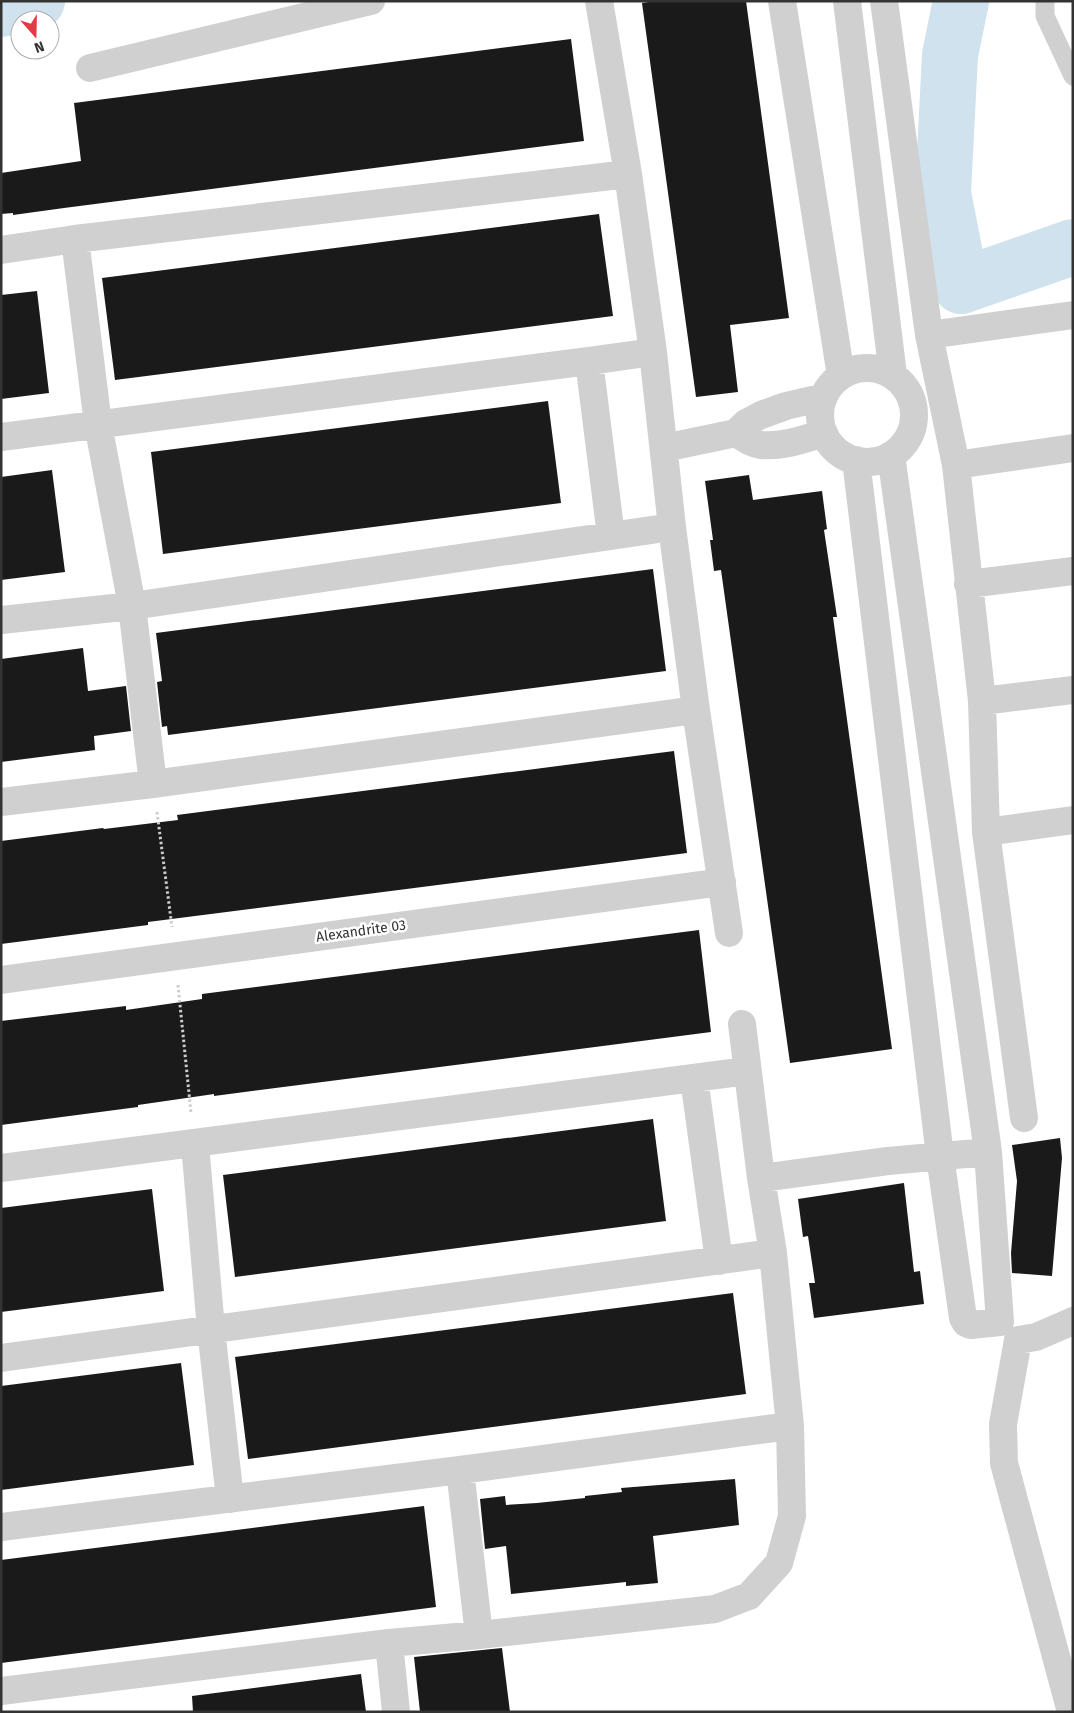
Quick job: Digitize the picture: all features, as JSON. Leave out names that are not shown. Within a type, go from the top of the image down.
[{"type":"street","points":[[90,68],[371,1]]},
{"type":"street","points":[[599,1],[628,174],[654,352],[672,527],[696,710],[729,933]]},
{"type":"street","points":[[782,1],[842,376]]},
{"type":"street","points":[[847,1],[892,375]]},
{"type":"street","points":[[884,1],[928,335],[956,465],[982,701],[986,832],[1024,1118]]},
{"type":"street","points":[[1,250],[75,239],[628,174]]},
{"type":"street","points":[[75,239],[98,424],[132,606],[153,784]]},
{"type":"street","points":[[928,335],[1073,315]]},
{"type":"street","points":[[1,437],[654,352]]},
{"type":"street","points":[[589,361],[611,536]]},
{"type":"street","points":[[867,368],[880,370],[892,375],[904,385],[912,400],[914,415],[912,431],[904,445],[891,455],[874,461],[856,460],[842,454],[831,445],[820,421],[820,409],[828,389],[842,376],[854,369],[867,368]]},
{"type":"street","points":[[664,448],[736,433],[746,423],[761,415],[786,406],[824,397]]},
{"type":"street","points":[[736,433],[747,440],[761,445],[794,443],[824,433]]},
{"type":"street","points":[[956,465],[1073,448]]},
{"type":"street","points":[[891,455],[988,1152],[1009,1331],[1003,1424],[1004,1463],[1071,1712]]},
{"type":"street","points":[[856,460],[940,1156],[963,1318],[966,1323],[971,1325],[1036,1337],[1073,1321]]},
{"type":"street","points":[[1,620],[132,606],[672,527]]},
{"type":"street","points":[[968,584],[1073,571]]},
{"type":"street","points":[[982,701],[1073,690]]},
{"type":"street","points":[[1,802],[153,784],[696,710]]},
{"type":"street","points":[[986,832],[1073,820]]},
{"type":"street","name":"Alexandrite 03","points":[[1,980],[722,882]]},
{"type":"street","points":[[1,1691],[389,1643],[715,1609],[749,1596],[779,1563],[792,1516],[790,1426],[773,1253],[761,1178],[742,1024]]},
{"type":"street","points":[[1,1168],[747,1071]]},
{"type":"street","points":[[694,1078],[719,1260]]},
{"type":"street","points":[[194,1144],[211,1330],[230,1499]]},
{"type":"street","points":[[761,1178],[888,1161],[988,1152]]},
{"type":"street","points":[[1,1358],[773,1253]]},
{"type":"street","points":[[1,1527],[460,1470],[790,1426]]},
{"type":"street","points":[[460,1470],[478,1635]]},
{"type":"street","points":[[389,1643],[396,1712]]},
{"type":"lane","points":[[1045,1],[1045,16],[1073,76]]},
{"type":"building","points":[[655,1],[746,1],[789,318],[730,325],[738,392],[696,397],[642,3]]},
{"type":"building","points":[[571,39],[584,141],[13,215],[13,213],[1,214],[1,173],[81,161],[74,103]]},
{"type":"building","points":[[599,214],[613,316],[115,380],[102,278]]},
{"type":"building","points":[[37,291],[49,393],[1,399],[1,295]]},
{"type":"building","points":[[548,401],[561,503],[163,554],[151,452]]},
{"type":"building","points":[[52,470],[65,572],[1,580],[1,477]]},
{"type":"building","points":[[749,475],[753,500],[822,491],[827,529],[824,530],[837,617],[833,617],[892,1049],[790,1063],[721,570],[714,571],[710,540],[713,540],[705,481]]},
{"type":"building","points":[[653,569],[666,671],[168,735],[167,726],[162,727],[157,682],[162,681],[156,633]]},
{"type":"building","points":[[83,648],[88,691],[126,686],[131,731],[94,736],[95,750],[1,762],[1,659]]},
{"type":"building","points":[[674,751],[687,853],[148,922],[148,925],[1,944],[1,841],[178,820],[177,815]]},
{"type":"building","points":[[699,930],[711,1032],[214,1096],[214,1094],[138,1105],[138,1107],[1,1125],[1,1021],[126,1006],[126,1010],[202,999],[202,994]]},
{"type":"building","points":[[653,1119],[666,1221],[235,1277],[223,1175]]},
{"type":"building","points":[[1060,1138],[1062,1158],[1052,1276],[1012,1273],[1011,1253],[1017,1181],[1012,1145]]},
{"type":"building","points":[[904,1183],[914,1272],[920,1271],[924,1304],[814,1318],[809,1283],[815,1283],[808,1236],[803,1237],[798,1199]]},
{"type":"building","points":[[152,1189],[164,1291],[1,1312],[1,1208]]},
{"type":"building","points":[[733,1293],[746,1394],[248,1459],[235,1357]]},
{"type":"building","points":[[181,1363],[194,1465],[1,1490],[1,1386]]},
{"type":"building","points":[[735,1479],[739,1525],[653,1536],[658,1583],[626,1586],[626,1582],[511,1594],[506,1546],[485,1549],[480,1499],[505,1496],[506,1505],[537,1503],[622,1492],[621,1488]]},
{"type":"building","points":[[424,1506],[436,1607],[1,1663],[1,1560]]},
{"type":"building","points":[[502,1648],[510,1712],[420,1712],[414,1657]]},
{"type":"building","points":[[361,1674],[366,1712],[193,1712],[192,1696]]},
{"type":"waterway","points":[[1,9],[37,1]]},
{"type":"waterway","points":[[961,1],[950,55],[943,193],[961,286],[1073,247]]}]
